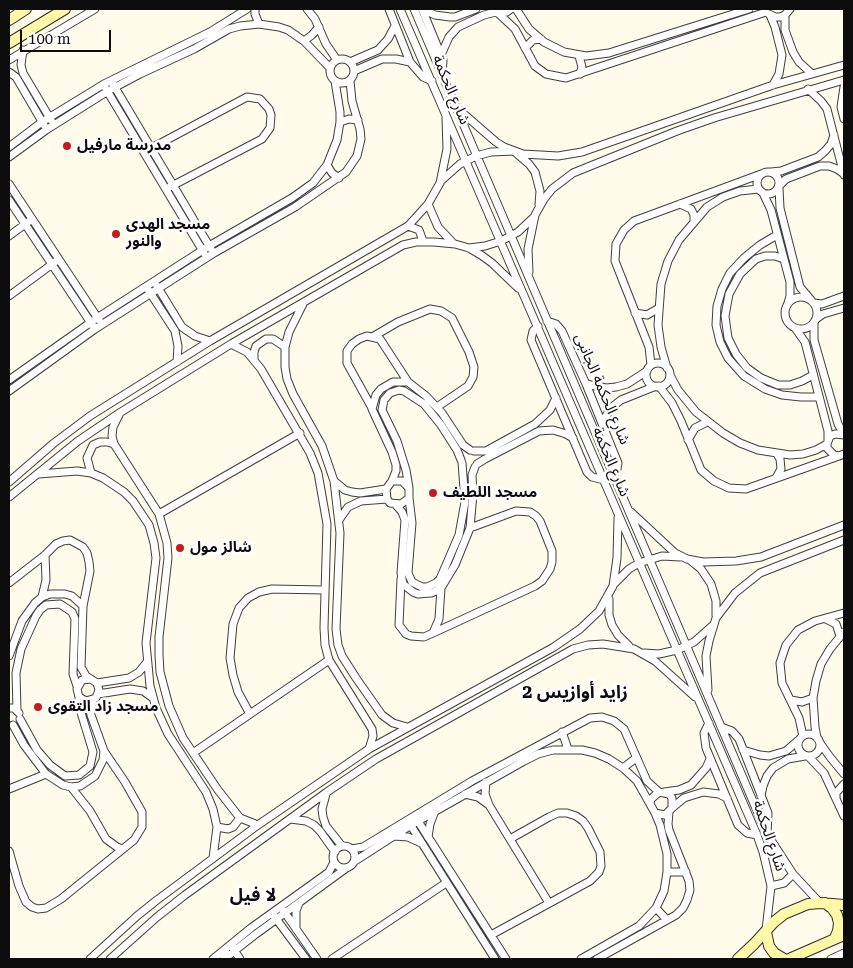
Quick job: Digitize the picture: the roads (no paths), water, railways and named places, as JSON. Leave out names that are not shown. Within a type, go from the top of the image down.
[{"type":"main road","points":[[9,20],[26,9]]},
{"type":"main road","points":[[9,43],[65,9]]},
{"type":"main road","points":[[789,959],[839,937],[837,915],[832,908],[823,903]]},
{"type":"main road","points":[[738,959],[784,914],[808,904],[844,905]]},
{"type":"main road","points":[[766,932],[769,946],[784,959]]},
{"type":"street","points":[[9,60],[95,9]]},
{"type":"street","points":[[9,147],[42,122],[107,82],[210,32],[247,9]]},
{"type":"street","points":[[255,9],[255,14],[260,24]]},
{"type":"street","points":[[308,9],[315,19],[326,44],[337,60]]},
{"type":"street","points":[[389,9],[410,62],[423,77],[432,81]]},
{"type":"street","name":"شارع الحكمة","points":[[400,9],[757,835],[771,886],[766,932]]},
{"type":"street","name":"شارع الحكمة","points":[[414,9],[767,834],[793,874],[823,903]]},
{"type":"street","points":[[422,9],[444,64],[442,75]]},
{"type":"street","points":[[422,9],[435,15],[450,18],[476,9]]},
{"type":"street","points":[[441,55],[449,37],[458,27],[484,15],[507,12],[511,9]]},
{"type":"street","points":[[516,9],[524,23],[541,40],[557,49],[578,56],[594,56],[609,53],[748,9]]},
{"type":"street","points":[[496,12],[515,29],[535,66],[546,74],[566,78],[767,12],[778,17],[788,12]]},
{"type":"street","points":[[767,12],[776,31],[782,55],[781,68],[773,85]]},
{"type":"street","points":[[788,12],[785,30],[793,52],[799,62],[811,74]]},
{"type":"street","points":[[9,157],[46,130],[140,74],[194,49],[229,29],[250,24],[260,24],[288,30],[304,41],[330,68],[339,102],[340,122],[337,140],[327,165],[313,183],[90,322],[9,380]]},
{"type":"street","points":[[330,68],[337,60],[350,62],[378,50],[388,39],[395,26]]},
{"type":"street","points":[[304,41],[318,27]]},
{"type":"street","points":[[666,35],[668,44]]},
{"type":"street","points":[[525,48],[533,40],[541,40]]},
{"type":"street","points":[[23,50],[21,65],[23,73],[54,125]]},
{"type":"street","points":[[578,56],[582,63],[580,74]]},
{"type":"street","points":[[9,390],[98,327],[210,255],[295,207],[339,178],[346,172],[357,156],[361,139],[352,101],[350,81],[354,71],[382,59],[410,62]]},
{"type":"street","points":[[350,62],[354,71]]},
{"type":"street","points":[[9,482],[69,431],[148,380],[210,341],[408,226],[428,204],[440,183],[466,160],[491,152],[514,151],[546,157],[570,154],[773,85],[844,65]]},
{"type":"street","points":[[9,72],[16,77],[46,130]]},
{"type":"street","points":[[468,248],[501,242],[524,227],[552,189],[573,173],[677,131],[808,89],[844,80]]},
{"type":"street","points":[[335,82],[345,83],[350,81]]},
{"type":"street","points":[[107,82],[210,255]]},
{"type":"street","points":[[844,87],[841,107],[844,119]]},
{"type":"street","points":[[808,89],[822,101],[827,109],[844,175]]},
{"type":"street","points":[[148,150],[246,97],[260,99],[269,109],[271,115],[270,128],[262,139],[170,188]]},
{"type":"street","points":[[456,107],[496,142],[514,151],[535,172],[540,191],[528,249],[528,267],[532,284]]},
{"type":"street","points":[[440,183],[447,149],[446,113]]},
{"type":"street","points":[[340,122],[349,119],[358,120]]},
{"type":"street","points":[[673,119],[677,131]]},
{"type":"street","points":[[834,135],[831,144],[818,156],[781,171],[767,173],[634,221],[624,230],[616,244],[614,261],[649,347],[648,381],[657,386],[672,403],[682,421],[701,470],[714,481],[729,488],[746,489],[842,455]]},
{"type":"street","points":[[327,165],[332,173],[339,178]]},
{"type":"street","points":[[844,175],[837,169],[829,166],[820,166],[786,179],[772,194],[761,191],[740,191],[723,197],[707,208],[679,240],[668,261],[661,284],[658,325],[661,347],[668,371],[686,402],[707,422],[723,433],[740,443],[758,450],[790,455],[816,450],[834,434],[844,435]]},
{"type":"street","points":[[767,173],[778,177],[780,208],[800,287],[817,311],[813,328],[814,340],[838,424],[844,435]]},
{"type":"street","points":[[767,173],[758,180],[761,191],[771,210],[791,289],[785,318],[805,342],[828,431],[827,442],[830,453],[842,455]]},
{"type":"street","points":[[9,184],[97,318],[98,327]]},
{"type":"street","points":[[9,200],[90,322],[98,327]]},
{"type":"street","points":[[428,204],[438,226],[455,244]]},
{"type":"street","points":[[680,204],[691,209],[694,214],[694,221]]},
{"type":"street","points":[[9,236],[32,219]]},
{"type":"street","points":[[408,226],[419,230],[423,237],[423,242]]},
{"type":"street","points":[[777,235],[760,245],[730,273],[722,289],[717,306],[716,325],[720,342],[728,358],[744,376],[765,389],[791,396],[819,397]]},
{"type":"street","points":[[9,497],[78,441],[121,412],[231,344],[397,248],[410,243],[423,242],[455,244],[468,248],[492,263],[524,294]]},
{"type":"street","points":[[784,259],[775,256],[765,256],[756,259],[740,274],[730,294],[725,316],[728,338],[736,354],[747,368],[761,378],[778,385],[790,385],[802,382],[813,375]]},
{"type":"street","points":[[9,296],[59,259]]},
{"type":"street","points":[[155,281],[182,327],[195,336],[210,341]]},
{"type":"street","points":[[147,286],[175,332],[178,346],[177,362]]},
{"type":"street","points":[[788,303],[793,299],[805,297],[812,302],[822,304],[844,296]]},
{"type":"street","points":[[303,304],[289,332],[285,367],[293,394],[322,446],[334,481],[339,520],[336,629],[338,645],[342,656],[382,715],[393,723],[407,727]]},
{"type":"street","points":[[635,313],[648,315],[659,308]]},
{"type":"street","points":[[795,328],[806,329],[823,314],[844,308]]},
{"type":"street","points":[[374,336],[385,345],[400,372],[408,382],[437,407],[463,445],[479,457],[472,475],[473,502],[470,528],[460,556],[442,583],[422,587],[412,582],[404,573],[405,520],[402,512],[396,505],[390,503],[386,498],[386,489],[392,481],[396,465],[372,409],[350,369],[346,358],[352,344],[359,339],[374,336],[398,322],[430,309],[441,311],[452,318],[469,352],[474,367],[473,377],[468,386],[437,407]]},
{"type":"street","name":"شارع الحكمة الجانبى","points":[[548,321],[556,324],[562,331],[586,384],[618,463],[614,474]]},
{"type":"street","points":[[538,326],[532,331],[532,340],[573,438],[589,475],[604,480]]},
{"type":"street","points":[[254,359],[256,346],[266,339],[273,339],[286,347]]},
{"type":"street","points":[[231,344],[247,352],[254,359],[310,453],[321,489],[327,524],[324,590],[325,645],[329,660],[369,722],[373,736],[369,749]]},
{"type":"street","points":[[586,384],[606,388],[627,384],[649,368],[660,363],[668,371]]},
{"type":"street","points":[[604,427],[606,416],[612,407],[621,400],[666,383],[668,371]]},
{"type":"street","points":[[148,380],[154,391]]},
{"type":"street","points":[[372,409],[373,402],[380,389],[393,382],[408,382]]},
{"type":"street","points":[[404,391],[408,382]]},
{"type":"street","points":[[432,633],[439,620],[442,583],[464,514],[465,490],[462,462],[457,450],[436,417],[417,399],[404,391],[399,390],[390,393],[384,400],[382,410],[397,441],[406,470],[412,523],[404,573],[399,625],[406,634],[424,636],[432,633],[535,586],[542,581],[550,569],[552,551],[540,521],[530,512],[516,511],[470,528]]},
{"type":"street","points":[[462,462],[464,453],[486,451],[535,424],[546,416],[556,398]]},
{"type":"street","points":[[372,409],[382,410]]},
{"type":"street","points":[[121,412],[113,427],[112,436],[114,444],[159,514],[164,529],[168,558],[160,619],[159,654],[164,690],[175,723],[192,753],[240,818],[258,825]]},
{"type":"street","points":[[688,440],[695,428],[707,422]]},
{"type":"street","points":[[462,462],[468,468],[476,466],[484,459],[539,431],[553,430],[573,438]]},
{"type":"street","points":[[159,514],[300,434]]},
{"type":"street","points":[[91,473],[87,458],[93,445],[100,442],[114,444]]},
{"type":"street","points":[[776,478],[781,469],[780,459],[777,454]]},
{"type":"street","points":[[38,474],[77,471],[91,473],[103,478],[124,492],[141,511],[149,526],[156,558],[146,643],[153,698],[168,734],[210,800],[217,827],[213,858]]},
{"type":"street","points":[[334,481],[338,486],[352,492],[360,493],[386,489]]},
{"type":"street","points":[[392,481],[402,481],[409,488]]},
{"type":"street","points":[[339,520],[348,507],[354,503],[386,498]]},
{"type":"street","points":[[396,505],[409,498]]},
{"type":"street","points":[[628,510],[668,547],[701,570],[711,584],[716,601],[715,620],[706,656],[708,698]]},
{"type":"street","points":[[613,586],[617,558],[618,513]]},
{"type":"street","points":[[90,959],[137,916],[177,885],[258,825],[369,749],[554,647],[592,619],[602,607],[620,577],[639,563],[649,559],[669,556],[703,562],[723,562],[761,557],[844,525]]},
{"type":"street","points":[[831,530],[836,543]]},
{"type":"street","points":[[9,583],[56,544],[63,541],[70,540],[83,547],[87,553],[90,571],[83,606],[78,619],[74,674],[80,710],[92,745],[93,752],[90,766],[79,775],[65,776],[44,759],[30,740],[17,710],[15,686],[18,661],[25,638],[40,610],[46,605],[60,604],[72,612],[78,619],[81,667],[99,686],[98,694],[91,705],[91,714],[100,743],[142,812],[142,827],[139,834],[123,849],[46,908],[38,909],[26,902],[9,851]]},
{"type":"street","points":[[641,652],[660,654],[686,647],[702,637],[734,593],[760,573],[844,540]]},
{"type":"street","points":[[42,597],[46,580],[45,555]]},
{"type":"street","points":[[325,576],[338,576]]},
{"type":"street","points":[[250,714],[238,692],[230,658],[233,624],[239,608],[248,598],[259,592],[272,589],[324,590]]},
{"type":"street","points":[[9,656],[16,633],[29,610],[42,597],[57,593],[65,594],[83,606]]},
{"type":"street","points":[[610,593],[609,609],[612,625],[621,639],[634,649]]},
{"type":"street","points":[[29,610],[36,616]]},
{"type":"street","points":[[844,613],[815,621],[798,630],[786,645],[780,663],[782,683],[800,718],[801,738],[798,747],[799,751],[820,767],[844,816]]},
{"type":"street","points":[[148,618],[160,619]]},
{"type":"street","points":[[825,619],[831,620],[836,624],[842,634],[821,664],[816,681],[813,698],[815,727],[824,750],[844,774]]},
{"type":"street","points":[[110,959],[185,895],[327,792],[376,759],[573,649],[588,645],[611,644],[634,649],[641,652],[678,680],[699,701]]},
{"type":"street","points":[[554,647],[559,656]]},
{"type":"street","points":[[192,753],[329,660]]},
{"type":"street","points":[[77,686],[82,680],[129,678],[139,672],[147,662]]},
{"type":"street","points":[[98,694],[130,689],[142,691],[153,698]]},
{"type":"street","points":[[79,697],[86,701],[93,700]]},
{"type":"street","points":[[791,700],[802,702],[813,698]]},
{"type":"street","points":[[9,708],[17,710]]},
{"type":"street","points":[[327,792],[323,800],[323,818],[326,826],[342,846],[352,849],[363,846],[409,822],[562,732],[590,718],[602,717],[614,721],[624,729],[647,781],[672,798],[668,824],[669,830],[686,872],[690,890],[687,900],[676,915],[597,959]]},
{"type":"street","points":[[20,719],[11,725],[24,746],[46,774],[63,785],[72,787],[88,782],[95,776],[103,760],[104,751]]},
{"type":"street","points":[[420,720],[426,731]]},
{"type":"street","points":[[709,723],[704,733],[704,741],[738,825],[747,833],[757,835]]},
{"type":"street","points":[[721,726],[732,731],[739,739],[768,813],[767,834]]},
{"type":"street","points":[[562,732],[568,749]]},
{"type":"street","points":[[743,750],[769,756],[786,751],[801,738],[810,734],[819,739]]},
{"type":"street","points":[[761,796],[763,786],[773,768],[788,759],[814,756],[820,750],[819,739]]},
{"type":"street","points":[[92,745],[100,743]]},
{"type":"street","points":[[416,818],[435,811],[464,794],[474,784],[486,782],[538,754],[553,750],[568,749],[595,753],[610,759],[623,768],[637,781],[660,825],[667,854],[668,872],[664,891],[656,908],[638,926],[581,959]]},
{"type":"street","points":[[623,768],[636,758]]},
{"type":"street","points":[[650,804],[651,799],[661,792],[679,790],[691,784],[706,768],[710,758]]},
{"type":"street","points":[[9,789],[46,774]]},
{"type":"street","points":[[63,785],[65,776]]},
{"type":"street","points":[[486,782],[485,794],[489,805],[549,903]]},
{"type":"street","points":[[836,799],[836,793],[844,784]]},
{"type":"street","points":[[72,787],[90,811],[106,839],[116,847],[123,849]]},
{"type":"street","points":[[655,813],[665,815],[684,798],[703,792],[720,794],[727,798]]},
{"type":"street","points":[[464,794],[478,797],[489,805]]},
{"type":"street","points":[[428,837],[435,811]]},
{"type":"street","points":[[491,935],[590,881],[599,872],[602,859],[583,821],[567,813],[558,814],[510,838]]},
{"type":"street","points":[[217,827],[228,829],[233,827],[240,818]]},
{"type":"street","points":[[416,818],[506,959]]},
{"type":"street","points":[[213,959],[224,957],[232,947],[283,910],[329,872],[334,862],[334,852],[320,830],[306,821],[290,819]]},
{"type":"street","points":[[283,910],[299,903],[345,868],[349,868],[355,861],[393,836],[409,822]]},
{"type":"street","points":[[409,822],[495,959]]},
{"type":"street","points":[[393,836],[408,837],[421,843]]},
{"type":"street","points":[[334,852],[342,846]]},
{"type":"street","points":[[352,849],[356,857],[355,861]]},
{"type":"street","points":[[334,862],[340,868],[345,868]]},
{"type":"street","points":[[668,872],[686,872]]},
{"type":"street","points":[[771,886],[784,883],[793,874]]},
{"type":"street","points":[[332,959],[446,882]]},
{"type":"street","points":[[177,885],[185,895]]},
{"type":"street","points":[[296,930],[295,920],[299,903]]},
{"type":"street","points":[[656,908],[667,920]]},
{"type":"street","points":[[466,914],[474,909]]},
{"type":"street","points":[[283,910],[317,959]]},
{"type":"street","points":[[274,916],[306,959]]},
{"type":"street","points":[[232,947],[240,959]]},
{"type":"street","points":[[830,959],[844,953]]},
{"type":"place","name":"مدرسة مارفيل","points":[[67,146]]},
{"type":"place","name":"مسجد الهدى والنور","points":[[116,234]]},
{"type":"place","name":"مسجد اللطيف","points":[[433,493]]},
{"type":"place","name":"شالز مول","points":[[180,548]]},
{"type":"place","name":"مسجد زاد التقوى","points":[[38,707]]},
{"type":"district","name":"زايد أوازيس 2","points":[[575,693]]},
{"type":"district","name":"لا فيل","points":[[253,896]]}]
